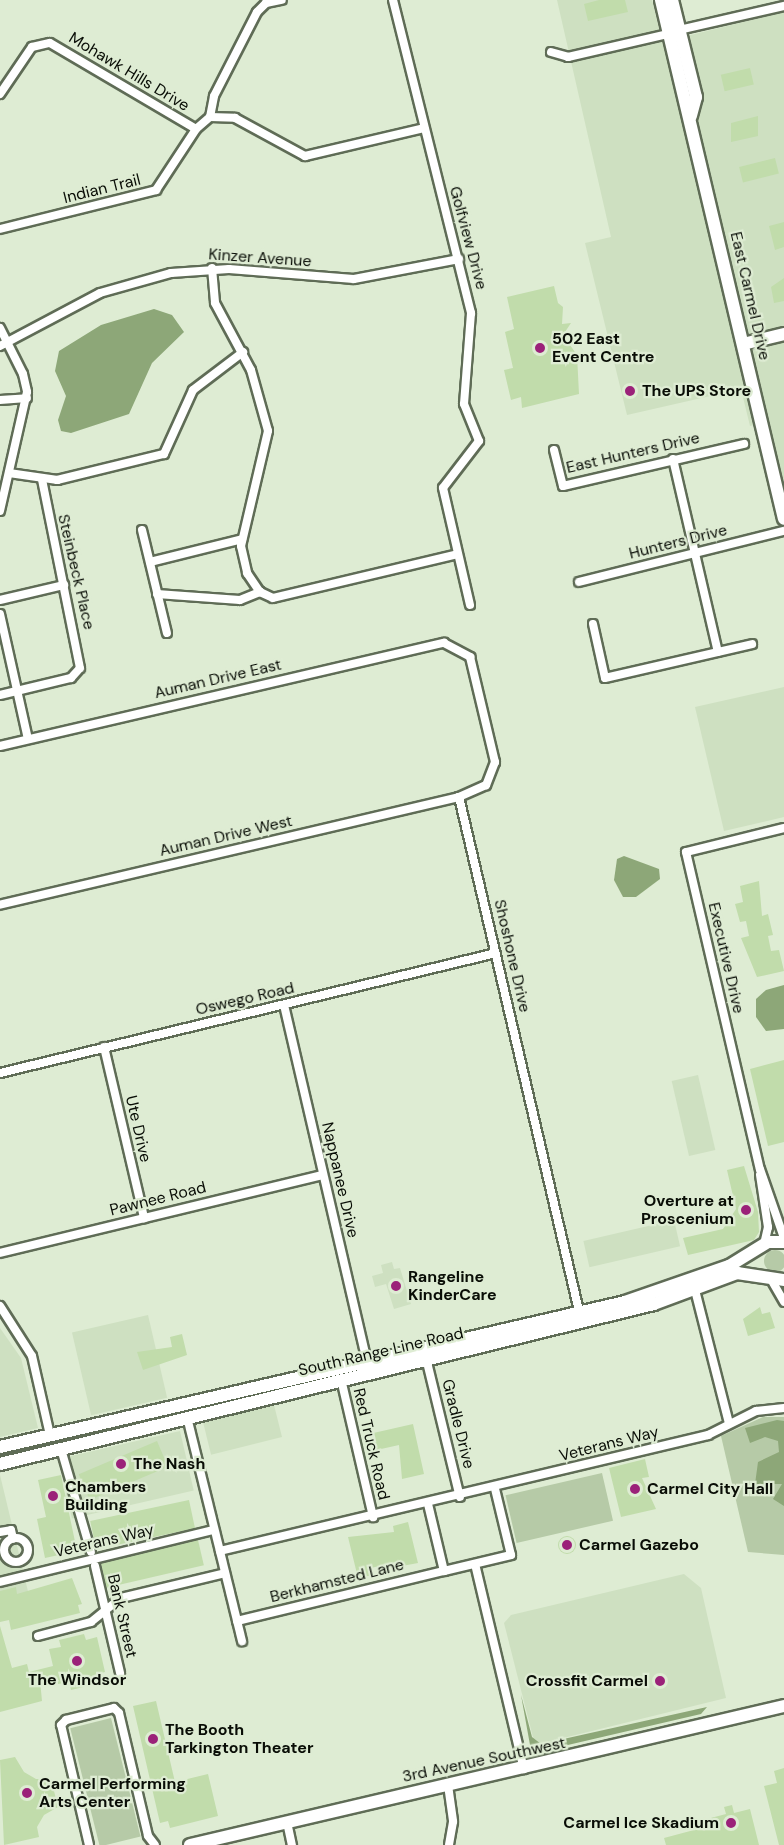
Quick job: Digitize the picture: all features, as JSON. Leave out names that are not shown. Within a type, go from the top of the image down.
[{"type":"main road","name":"East Carmel Drive","points":[[661,0],[674,32]]},
{"type":"main road","name":"East Carmel Drive","points":[[672,0],[682,99],[691,116],[784,519]]},
{"type":"main road","points":[[743,344],[784,334]]},
{"type":"main road","points":[[774,1280],[756,1261],[763,1246],[784,1240]]},
{"type":"main road","name":"South Range Line Road","points":[[0,1447],[674,1288],[743,1259],[763,1246]]},
{"type":"main road","name":"South Range Line Road","points":[[0,1464],[695,1290],[741,1272],[774,1280]]},
{"type":"main road","name":"3rd Avenue Southwest","points":[[190,1845],[448,1785],[524,1770],[784,1706]]},
{"type":"street","points":[[210,117],[214,96],[256,12],[266,3],[282,0]]},
{"type":"street","points":[[393,0],[424,128]]},
{"type":"street","points":[[551,52],[568,57],[784,6]]},
{"type":"street","name":"Mohawk Hills Drive","points":[[0,94],[32,47],[50,43],[196,129]]},
{"type":"street","name":"Mohawk Hills Drive","points":[[210,117],[235,118],[304,156],[424,128]]},
{"type":"street","name":"Indian Trail","points":[[0,229],[156,190],[196,129],[210,117]]},
{"type":"street","name":"Golfview Drive","points":[[424,128],[471,313],[464,404],[480,441],[443,488],[470,605]]},
{"type":"street","name":"Kinzer Avenue","points":[[2,344],[100,293],[171,273],[212,268],[354,279],[459,259]]},
{"type":"street","points":[[212,268],[215,303],[243,352],[268,431],[242,539],[243,562],[260,592],[273,598],[457,554]]},
{"type":"street","points":[[0,328],[2,344],[25,379],[27,398],[0,511]]},
{"type":"street","points":[[9,473],[42,480],[164,454],[193,390],[243,352]]},
{"type":"street","points":[[0,400],[27,398]]},
{"type":"street","name":"East Hunters Drive","points":[[554,450],[563,486],[744,444]]},
{"type":"street","points":[[673,459],[718,652]]},
{"type":"street","name":"Steinbeck Place","points":[[18,691],[71,678],[79,671],[42,480]]},
{"type":"street","points":[[142,530],[167,633]]},
{"type":"street","name":"Hunters Drive","points":[[579,582],[784,531]]},
{"type":"street","points":[[150,562],[242,539]]},
{"type":"street","points":[[0,600],[64,585]]},
{"type":"street","points":[[158,594],[240,600],[260,592]]},
{"type":"street","points":[[0,614],[5,657],[18,691],[28,739]]},
{"type":"street","points":[[592,624],[605,678],[752,644]]},
{"type":"street","name":"Auman Drive East","points":[[0,746],[444,643],[470,657],[495,751],[490,779],[459,797]]},
{"type":"street","points":[[0,695],[18,691]]},
{"type":"street","name":"Auman Drive West","points":[[0,905],[459,797]]},
{"type":"street","name":"Shoshone Drive","points":[[459,797],[579,1311]]},
{"type":"street","name":"Executive Drive","points":[[763,1246],[768,1227],[760,1169],[686,852],[784,828]]},
{"type":"street","name":"Oswego Road","points":[[0,1073],[496,953]]},
{"type":"street","name":"Nappanee Drive","points":[[284,1005],[367,1361]]},
{"type":"street","name":"Ute Drive","points":[[104,1047],[144,1218]]},
{"type":"street","name":"Executive Drive","points":[[760,1169],[784,1240]]},
{"type":"street","name":"Pawnee Road","points":[[0,1253],[323,1174]]},
{"type":"street","points":[[774,1280],[784,1302]]},
{"type":"street","points":[[695,1290],[729,1423]]},
{"type":"street","points":[[0,1306],[32,1356],[50,1435]]},
{"type":"street","name":"Gradle Drive","points":[[426,1358],[460,1497]]},
{"type":"street","name":"Red Truck Road","points":[[341,1379],[373,1517]]},
{"type":"street","name":"Veterans Way","points":[[428,1504],[708,1435],[729,1423],[761,1410],[784,1408]]},
{"type":"street","points":[[187,1417],[242,1641]]},
{"type":"street","points":[[61,1449],[91,1552]]},
{"type":"street","name":"Berkhamsted Lane","points":[[237,1621],[511,1555],[495,1489]]},
{"type":"street","points":[[220,1551],[428,1504],[444,1571]]},
{"type":"street","points":[[0,1532],[11,1530],[13,1539],[28,1547],[20,1562],[23,1576]]},
{"type":"street","name":"Veterans Way","points":[[0,1581],[214,1530]]},
{"type":"street","points":[[13,1539],[6,1544],[5,1553],[20,1562]]},
{"type":"street","points":[[475,1564],[524,1770]]},
{"type":"street","name":"Bank Street","points":[[95,1566],[120,1673]]},
{"type":"street","points":[[38,1636],[91,1622],[104,1608],[121,1598],[225,1573]]},
{"type":"street","points":[[89,1845],[61,1725],[66,1720],[114,1708],[119,1713],[150,1841],[155,1845]]},
{"type":"street","points":[[448,1785],[453,1822],[449,1845]]},
{"type":"street","points":[[287,1822],[292,1845]]},
{"type":"shaded area","points":[[557,0],[652,0],[662,42],[784,12],[784,496],[768,421],[750,426],[741,389],[627,415],[585,243],[611,237]]},
{"type":"shaded area","points":[[154,309],[172,315],[184,332],[152,363],[129,414],[71,433],[61,431],[58,420],[66,396],[55,371],[59,351],[101,325]]},
{"type":"shaded area","points":[[784,687],[784,817],[724,831],[695,707]]},
{"type":"shaded area","points":[[624,856],[659,869],[660,879],[636,897],[623,897],[614,880],[617,859]]},
{"type":"shaded area","points":[[784,985],[784,1029],[766,1031],[756,1017],[756,999],[766,990]]},
{"type":"shaded area","points":[[698,1075],[715,1150],[689,1156],[672,1081]]},
{"type":"shaded area","points":[[674,1220],[680,1246],[589,1267],[583,1241]]},
{"type":"shaded area","points":[[775,1250],[783,1253],[786,1261],[783,1269],[775,1272],[767,1269],[764,1261],[767,1253]]},
{"type":"shaded area","name":"Rangeline KinderCare","points":[[392,1262],[394,1269],[400,1268],[411,1304],[394,1309],[386,1284],[375,1287],[372,1276],[383,1273],[381,1265]]},
{"type":"shaded area","points":[[148,1315],[167,1398],[91,1415],[72,1333]]},
{"type":"shaded area","points":[[0,1328],[21,1358],[38,1428],[0,1437]]},
{"type":"shaded area","points":[[274,1405],[282,1437],[211,1455],[203,1423]]},
{"type":"shaded area","points":[[763,1417],[784,1417],[784,1555],[748,1552],[721,1436]]},
{"type":"shaded area","points":[[777,1420],[784,1421],[784,1506],[773,1499],[782,1484],[755,1484],[758,1462],[779,1452],[778,1441],[765,1437],[750,1443],[745,1428]]},
{"type":"shaded area","points":[[180,1431],[194,1490],[72,1519],[58,1459]]},
{"type":"shaded area","points":[[602,1473],[613,1521],[517,1543],[506,1495]]},
{"type":"shaded area","points":[[0,1475],[32,1608],[0,1615]]},
{"type":"shaded area","points":[[684,1574],[701,1588],[726,1698],[535,1745],[504,1623],[511,1615]]},
{"type":"shaded area","points":[[521,1695],[532,1737],[541,1744],[707,1707],[701,1714],[542,1751],[530,1745]]},
{"type":"shaded area","points":[[111,1718],[141,1836],[99,1845],[70,1728]]},
{"type":"building","points":[[599,0],[625,0],[628,12],[588,21],[584,4]]},
{"type":"building","points":[[750,68],[754,85],[725,91],[721,75]]},
{"type":"building","points":[[758,116],[758,136],[731,142],[731,123]]},
{"type":"building","points":[[775,158],[779,174],[743,182],[739,167]]},
{"type":"building","points":[[784,222],[784,247],[775,250],[769,226]]},
{"type":"building","points":[[784,278],[784,301],[774,303],[771,287]]},
{"type":"building","name":"502 East Event Centre","points":[[554,286],[558,303],[563,307],[562,324],[571,323],[563,335],[577,355],[579,394],[522,408],[521,397],[511,400],[504,370],[513,368],[505,332],[514,329],[507,297]]},
{"type":"building","points":[[759,881],[762,916],[768,914],[773,935],[768,936],[771,951],[779,950],[784,971],[757,977],[741,938],[749,936],[746,921],[740,922],[735,904],[743,902],[740,886]]},
{"type":"building","points":[[784,1060],[784,1142],[768,1146],[750,1069]]},
{"type":"building","name":"Overture at Proscenium","points":[[744,1166],[758,1212],[759,1232],[754,1240],[688,1255],[683,1238],[723,1229],[736,1209],[727,1170]]},
{"type":"building","points":[[760,1307],[762,1314],[770,1312],[775,1328],[748,1336],[743,1319]]},
{"type":"building","points":[[182,1334],[187,1355],[143,1370],[137,1352],[172,1347],[170,1337]]},
{"type":"building","points":[[413,1424],[424,1474],[402,1479],[399,1445],[372,1451],[369,1434]]},
{"type":"building","name":"The Nash","points":[[157,1441],[168,1467],[90,1500],[79,1474]]},
{"type":"building","name":"Carmel City Hall","points":[[645,1459],[649,1477],[642,1478],[656,1509],[621,1517],[609,1468]]},
{"type":"building","points":[[61,1475],[77,1551],[45,1558],[37,1519],[46,1517],[38,1480]]},
{"type":"building","points":[[189,1500],[195,1528],[96,1549],[90,1521]]},
{"type":"building","points":[[408,1522],[418,1563],[402,1566],[400,1561],[371,1568],[373,1575],[358,1578],[348,1537],[394,1532],[393,1526]]},
{"type":"building","name":"Carmel Gazebo","points":[[563,1536],[571,1536],[576,1541],[574,1552],[563,1554],[558,1549],[558,1541]]},
{"type":"building","points":[[198,1540],[204,1565],[106,1588],[101,1562]]},
{"type":"building","points":[[72,1578],[82,1604],[78,1605],[80,1613],[11,1630],[9,1620],[0,1622],[0,1591],[16,1587],[17,1594]]},
{"type":"building","points":[[0,1626],[12,1668],[27,1664],[29,1672],[53,1666],[49,1649],[61,1647],[59,1640],[84,1634],[86,1640],[97,1637],[105,1672],[94,1675],[96,1684],[71,1690],[69,1682],[58,1684],[56,1676],[40,1680],[42,1701],[0,1712]]},
{"type":"building","name":"The Booth Tarkington Theater","points":[[156,1701],[175,1782],[208,1774],[218,1816],[170,1828],[168,1821],[160,1823],[133,1706]]},
{"type":"building","name":"Carmel Performing Arts Center","points":[[15,1757],[24,1772],[36,1779],[51,1779],[58,1807],[44,1815],[37,1827],[39,1837],[4,1845],[0,1760]]},
{"type":"building","points":[[784,1768],[784,1845],[779,1845],[764,1786],[777,1783],[774,1771]]},
{"type":"building","name":"Carmel Ice Skadium","points":[[732,1805],[734,1813],[750,1809],[759,1845],[666,1845],[664,1838],[709,1826],[707,1819],[726,1814],[724,1807]]},
{"type":"place","name":"502 East Event Centre","points":[[540,348]]},
{"type":"place","name":"The UPS Store","points":[[630,391]]},
{"type":"place","name":"Overture at Proscenium","points":[[746,1210]]},
{"type":"place","name":"Rangeline KinderCare","points":[[396,1286]]},
{"type":"place","name":"The Nash","points":[[121,1464]]},
{"type":"place","name":"Carmel City Hall","points":[[635,1489]]},
{"type":"place","name":"Chambers Building","points":[[53,1496]]},
{"type":"place","name":"Carmel Gazebo","points":[[567,1545]]},
{"type":"place","name":"The Windsor","points":[[77,1661]]},
{"type":"place","name":"Crossfit Carmel","points":[[660,1681]]},
{"type":"place","name":"The Booth Tarkington Theater","points":[[153,1739]]},
{"type":"place","name":"Carmel Performing Arts Center","points":[[27,1793]]},
{"type":"place","name":"Carmel Ice Skadium","points":[[731,1823]]}]
